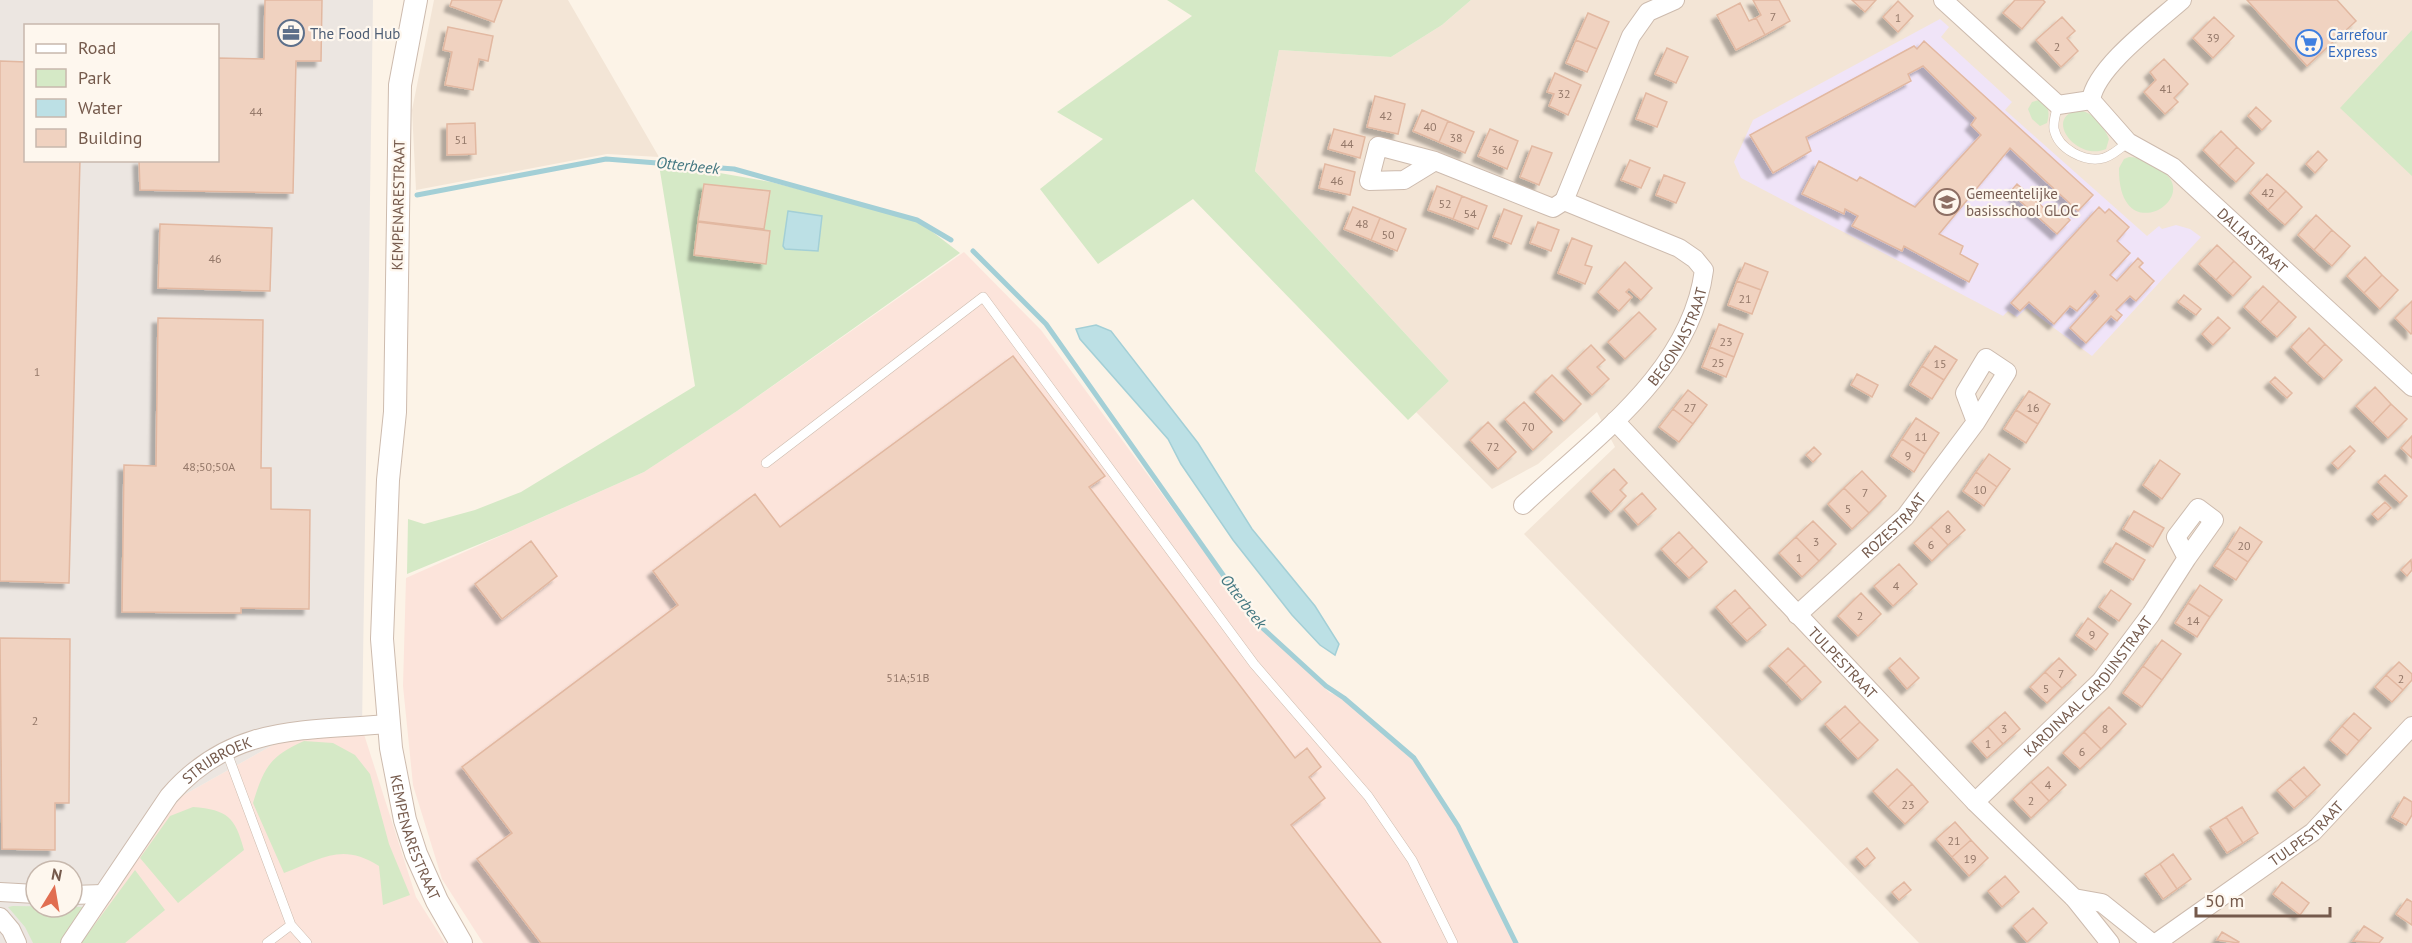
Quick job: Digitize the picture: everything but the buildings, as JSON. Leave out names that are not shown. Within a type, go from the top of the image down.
[{"type":"street","name":"KEMPENARESTRAAT","points":[[416,0],[400,85],[395,412],[391,438],[382,639],[396,784],[416,854],[437,902],[461,943]]},
{"type":"street","points":[[1564,201],[1631,36],[1648,12],[1675,0]]},
{"type":"street","points":[[1943,0],[2058,105],[2091,100],[2093,90],[2105,70],[2182,0]]},
{"type":"street","name":"DALIASTRAAT","points":[[2091,100],[2128,142],[2173,167],[2412,387]]},
{"type":"street","name":"BEGONIASTRAAT","points":[[1435,161],[1553,208],[1564,201],[1679,248],[1704,270],[1702,288],[1662,373],[1615,421],[1523,505]]},
{"type":"street","name":"TULPESTRAAT","points":[[1615,421],[1975,802],[2074,898],[2110,943]]},
{"type":"street","name":"ROZESTRAAT","points":[[1797,615],[1905,517],[1976,422]]},
{"type":"street","name":"KARDINAAL CARDIJNSTRAAT","points":[[1975,802],[2101,681],[2151,614],[2187,558]]},
{"type":"street","name":"STRIJBROEK","points":[[70,943],[169,796],[198,767],[225,749],[281,733],[389,724]]},
{"type":"street","name":"TULPESTRAAT","points":[[2074,898],[2102,903],[2154,943],[2313,832],[2412,726]]},
{"type":"street","points":[[0,892],[24,893]]},
{"type":"street","points":[[84,895],[103,894]]},
{"type":"street","points":[[0,917],[11,930],[17,943]]},
{"type":"lane","points":[[2058,105],[2054,128],[2058,137],[2073,153],[2090,159],[2099,159],[2107,157],[2128,142]]},
{"type":"lane","points":[[766,463],[983,297],[1254,664],[1368,795],[1412,860],[1453,943]]},
{"type":"lane","points":[[225,749],[291,926],[307,943]]},
{"type":"lane","points":[[267,943],[291,926]]},
{"type":"shaded area","points":[[0,0],[373,0],[362,728],[287,737],[182,796],[160,823],[82,943],[0,943]]},
{"type":"shaded area","points":[[434,0],[568,0],[659,157],[607,154],[416,190],[412,110]]},
{"type":"shaded area","points":[[1471,0],[2412,0],[2412,943],[1919,943],[1524,534],[1615,447],[1597,412],[1538,464],[1492,489],[1416,412],[1449,381],[1255,171],[1279,50],[1391,57],[1442,25]]},
{"type":"shaded area","name":"Gemeentelijke basisschool GLOC","points":[[1940,19],[1949,27],[1941,37],[2012,102],[2005,110],[2147,236],[2159,226],[2162,229],[2176,225],[2190,229],[2201,237],[2092,356],[2027,308],[2017,317],[2008,311],[2003,316],[1741,178],[1734,162],[1753,120]]},
{"type":"shaded area","points":[[964,252],[1041,330],[1257,623],[1330,693],[1344,698],[1414,758],[1458,826],[1516,943],[483,943],[442,879],[413,785],[403,686],[406,578],[644,472],[737,411]]},
{"type":"shaded area","points":[[362,728],[416,897],[445,943],[82,943],[160,823],[182,796],[287,737]]},
{"type":"green space","points":[[1167,0],[1471,0],[1442,25],[1391,57],[1279,50],[1255,171],[1449,381],[1408,420],[1193,199],[1098,264],[1040,189],[1103,139],[1057,112],[1192,16]]},
{"type":"green space","points":[[2412,30],[2412,176],[2340,108]]},
{"type":"green space","points":[[2039,100],[2047,106],[2048,112],[2047,123],[2040,126],[2032,119],[2028,109],[2032,102]]},
{"type":"green space","points":[[2079,110],[2094,117],[2101,124],[2109,139],[2106,149],[2095,151],[2084,149],[2068,137],[2064,129],[2064,121],[2068,114]]},
{"type":"green space","points":[[2137,158],[2159,169],[2171,180],[2173,192],[2167,203],[2157,210],[2144,213],[2132,208],[2122,194],[2119,168],[2124,159]]},
{"type":"green space","points":[[659,165],[674,165],[771,182],[917,220],[960,253],[737,411],[644,472],[407,574],[408,519],[424,524],[475,510],[521,492],[695,386]]},
{"type":"green space","points":[[304,741],[333,743],[355,755],[370,774],[389,844],[410,895],[383,905],[379,866],[354,855],[331,855],[284,873],[253,803],[261,780],[270,764],[283,752]]},
{"type":"green space","points":[[193,807],[214,810],[228,817],[237,830],[244,850],[178,903],[140,858],[170,816]]},
{"type":"green space","points":[[135,870],[165,910],[125,943],[81,943]]},
{"type":"green space","points":[[24,906],[24,919],[77,919],[62,943],[33,943],[25,927],[8,907]]},
{"type":"water","points":[[788,211],[822,216],[818,251],[785,249],[783,246]]},
{"type":"water","points":[[1096,325],[1111,331],[1198,443],[1252,529],[1315,606],[1339,644],[1335,655],[1320,645],[1292,615],[1233,540],[1181,464],[1168,439],[1080,339],[1076,329]]},
{"type":"waterway","name":"Otterbeek","points":[[417,195],[606,159],[734,169],[917,220],[951,240]]},
{"type":"waterway","name":"Otterbeek","points":[[973,251],[1046,324],[1257,623],[1326,686],[1344,698],[1414,758],[1458,826],[1516,943]]},
{"type":"place","name":"The Food Hub","points":[[291,33]]},
{"type":"place","name":"Carrefour Express","points":[[2309,43]]},
{"type":"place","name":"Gemeentelijke basisschool GLOC","points":[[1947,202]]}]
